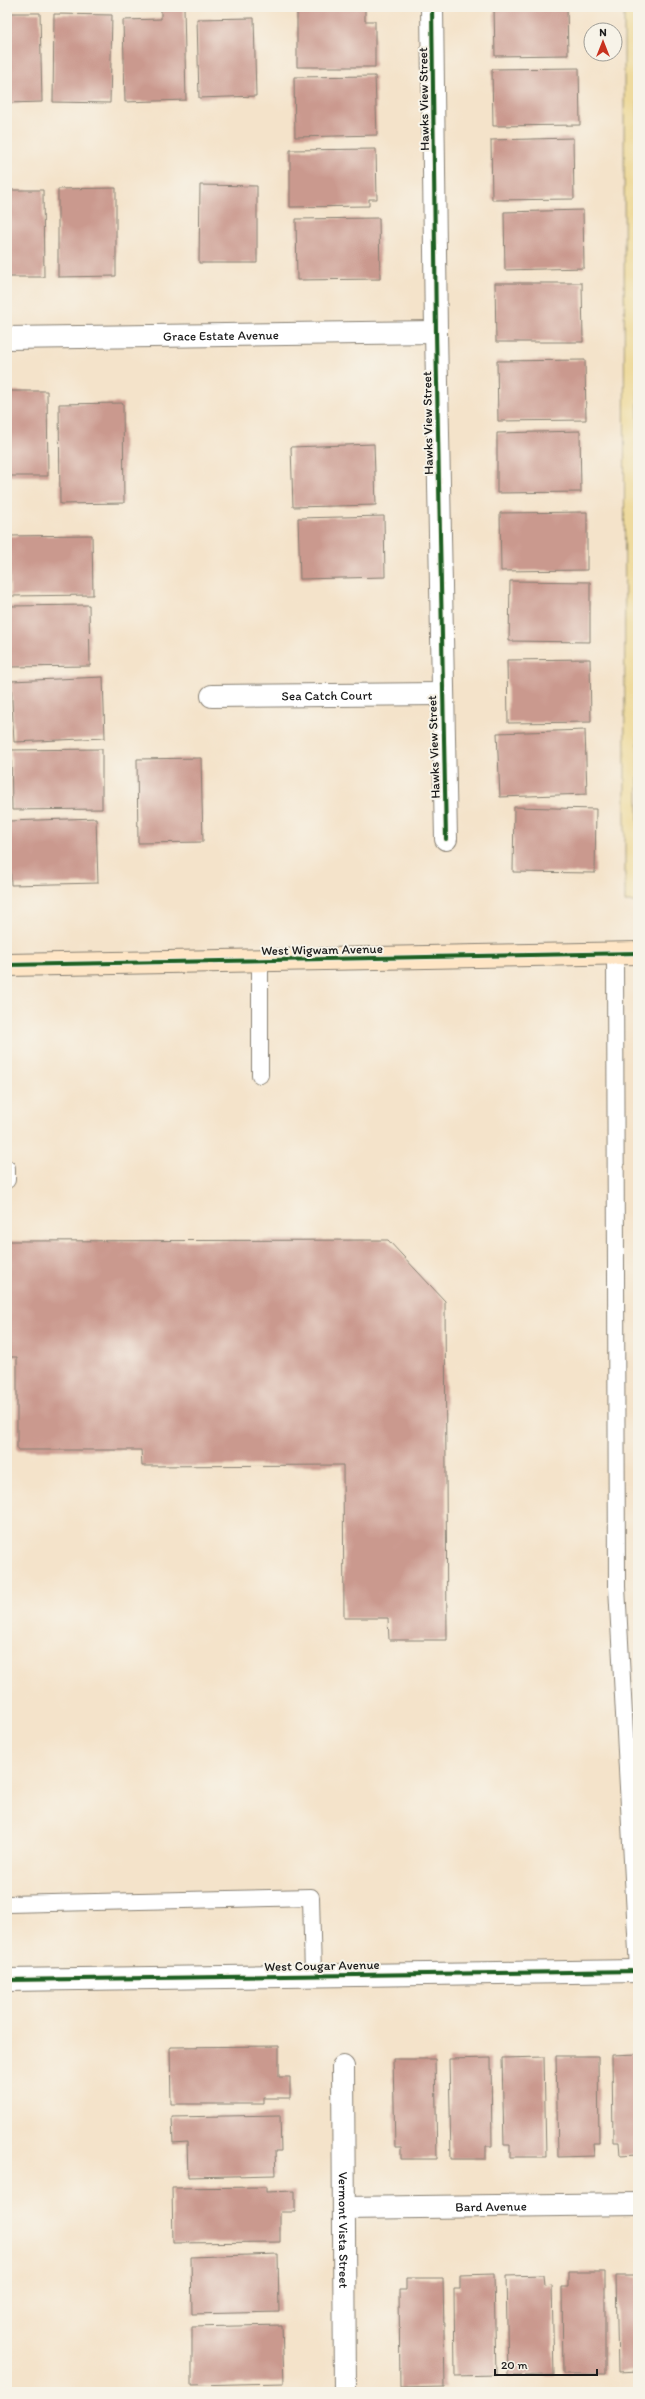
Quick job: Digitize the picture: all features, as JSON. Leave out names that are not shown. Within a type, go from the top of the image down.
[{"type":"street","name":"Hawks View Street","points":[[432,7],[442,694],[446,838]]},
{"type":"street","name":"Grace Estate Avenue","points":[[7,338],[436,332]]},
{"type":"street","name":"Sea Catch Court","points":[[212,696],[442,694]]},
{"type":"street","name":"West Wigwam Avenue","points":[[7,965],[638,952]]},
{"type":"street","name":"West Cougar Avenue","points":[[7,1980],[638,1971]]},
{"type":"street","name":"Vermont Vista Street","points":[[343,2067],[345,2392]]},
{"type":"street","name":"Bard Avenue","points":[[344,2208],[638,2204]]},
{"type":"lane","points":[[615,953],[617,1587],[638,1971]]},
{"type":"lane","points":[[260,960],[260,1075]]},
{"type":"lane","points":[[7,1168],[7,1180]]},
{"type":"lane","points":[[7,1904],[311,1898],[313,1975]]},
{"type":"sand","points":[[624,7],[638,7],[638,902],[625,902]]},
{"type":"building","points":[[161,7],[184,7],[186,100],[125,102],[123,20],[161,19]]},
{"type":"building","points":[[365,7],[365,21],[375,21],[375,67],[297,67],[297,8]]},
{"type":"building","points":[[494,7],[567,7],[568,55],[495,56]]},
{"type":"building","points":[[7,13],[40,13],[42,102],[7,103]]},
{"type":"building","points":[[54,14],[112,15],[110,103],[53,102]]},
{"type":"building","points":[[254,18],[256,96],[199,98],[197,19]]},
{"type":"building","points":[[579,68],[580,125],[493,126],[492,69]]},
{"type":"building","points":[[375,76],[377,135],[295,137],[294,77]]},
{"type":"building","points":[[573,138],[574,199],[492,200],[491,140]]},
{"type":"building","points":[[376,149],[377,199],[369,199],[369,206],[290,207],[290,150]]},
{"type":"building","points":[[200,185],[257,186],[257,263],[199,263]]},
{"type":"building","points":[[116,188],[116,276],[58,277],[58,189]]},
{"type":"building","points":[[7,190],[43,190],[44,277],[7,277]]},
{"type":"building","points":[[583,210],[584,268],[505,270],[504,212]]},
{"type":"building","points":[[379,218],[380,279],[297,280],[296,219]]},
{"type":"building","points":[[495,283],[582,283],[583,342],[496,342]]},
{"type":"building","points":[[585,360],[586,420],[498,421],[497,361]]},
{"type":"building","points":[[7,391],[47,391],[48,476],[7,476]]},
{"type":"building","points":[[123,403],[124,503],[60,504],[59,404]]},
{"type":"building","points":[[580,431],[581,492],[497,493],[497,433]]},
{"type":"building","points":[[374,444],[376,505],[293,507],[291,447]]},
{"type":"building","points":[[587,512],[587,570],[501,571],[500,513]]},
{"type":"building","points":[[384,516],[385,577],[300,579],[298,518]]},
{"type":"building","points":[[92,535],[93,595],[10,596],[9,536]]},
{"type":"building","points":[[510,581],[590,582],[590,642],[509,641]]},
{"type":"building","points":[[89,605],[90,666],[10,667],[9,606]]},
{"type":"building","points":[[590,659],[591,722],[508,723],[507,660]]},
{"type":"building","points":[[103,677],[105,738],[14,742],[11,681]]},
{"type":"building","points":[[585,730],[587,794],[500,797],[497,733]]},
{"type":"building","points":[[102,749],[102,809],[12,810],[11,750]]},
{"type":"building","points":[[201,758],[203,842],[138,843],[137,759]]},
{"type":"building","points":[[514,807],[596,809],[595,873],[513,872]]},
{"type":"building","points":[[96,818],[98,883],[11,885],[9,821]]},
{"type":"building","points":[[388,1240],[445,1301],[447,1640],[389,1640],[388,1618],[344,1618],[343,1465],[142,1466],[141,1450],[17,1450],[17,1357],[7,1357],[7,1241]]},
{"type":"building","points":[[279,2046],[279,2077],[290,2077],[290,2098],[264,2098],[264,2104],[171,2104],[170,2047]]},
{"type":"building","points":[[638,2054],[638,2154],[620,2155],[619,2142],[613,2142],[612,2055]]},
{"type":"building","points":[[556,2056],[598,2056],[599,2143],[593,2143],[594,2156],[558,2157]]},
{"type":"building","points":[[544,2057],[546,2157],[510,2157],[510,2145],[504,2145],[502,2058]]},
{"type":"building","points":[[491,2058],[492,2146],[486,2146],[486,2159],[451,2159],[449,2059]]},
{"type":"building","points":[[393,2059],[435,2059],[437,2159],[401,2159],[401,2147],[395,2147]]},
{"type":"building","points":[[280,2115],[281,2151],[275,2151],[276,2175],[188,2177],[187,2142],[173,2143],[172,2117]]},
{"type":"building","points":[[266,2187],[266,2192],[295,2191],[295,2212],[280,2212],[280,2242],[173,2243],[172,2188]]},
{"type":"building","points":[[278,2254],[279,2312],[192,2314],[191,2257]]},
{"type":"building","points":[[568,2272],[605,2272],[605,2374],[563,2374],[562,2287],[568,2287]]},
{"type":"building","points":[[494,2274],[496,2375],[455,2376],[454,2289],[460,2289],[460,2275]]},
{"type":"building","points":[[543,2275],[544,2286],[552,2285],[554,2375],[508,2376],[506,2276]]},
{"type":"building","points":[[616,2276],[638,2276],[638,2371],[618,2372]]},
{"type":"building","points":[[406,2278],[443,2278],[445,2387],[400,2388],[399,2290],[406,2290]]},
{"type":"building","points":[[282,2325],[284,2383],[192,2385],[192,2327]]},
{"type":"cycle path","points":[[432,7],[436,332],[446,839]]},
{"type":"cycle path","points":[[7,965],[638,953]]},
{"type":"cycle path","points":[[7,1980],[638,1971]]}]
